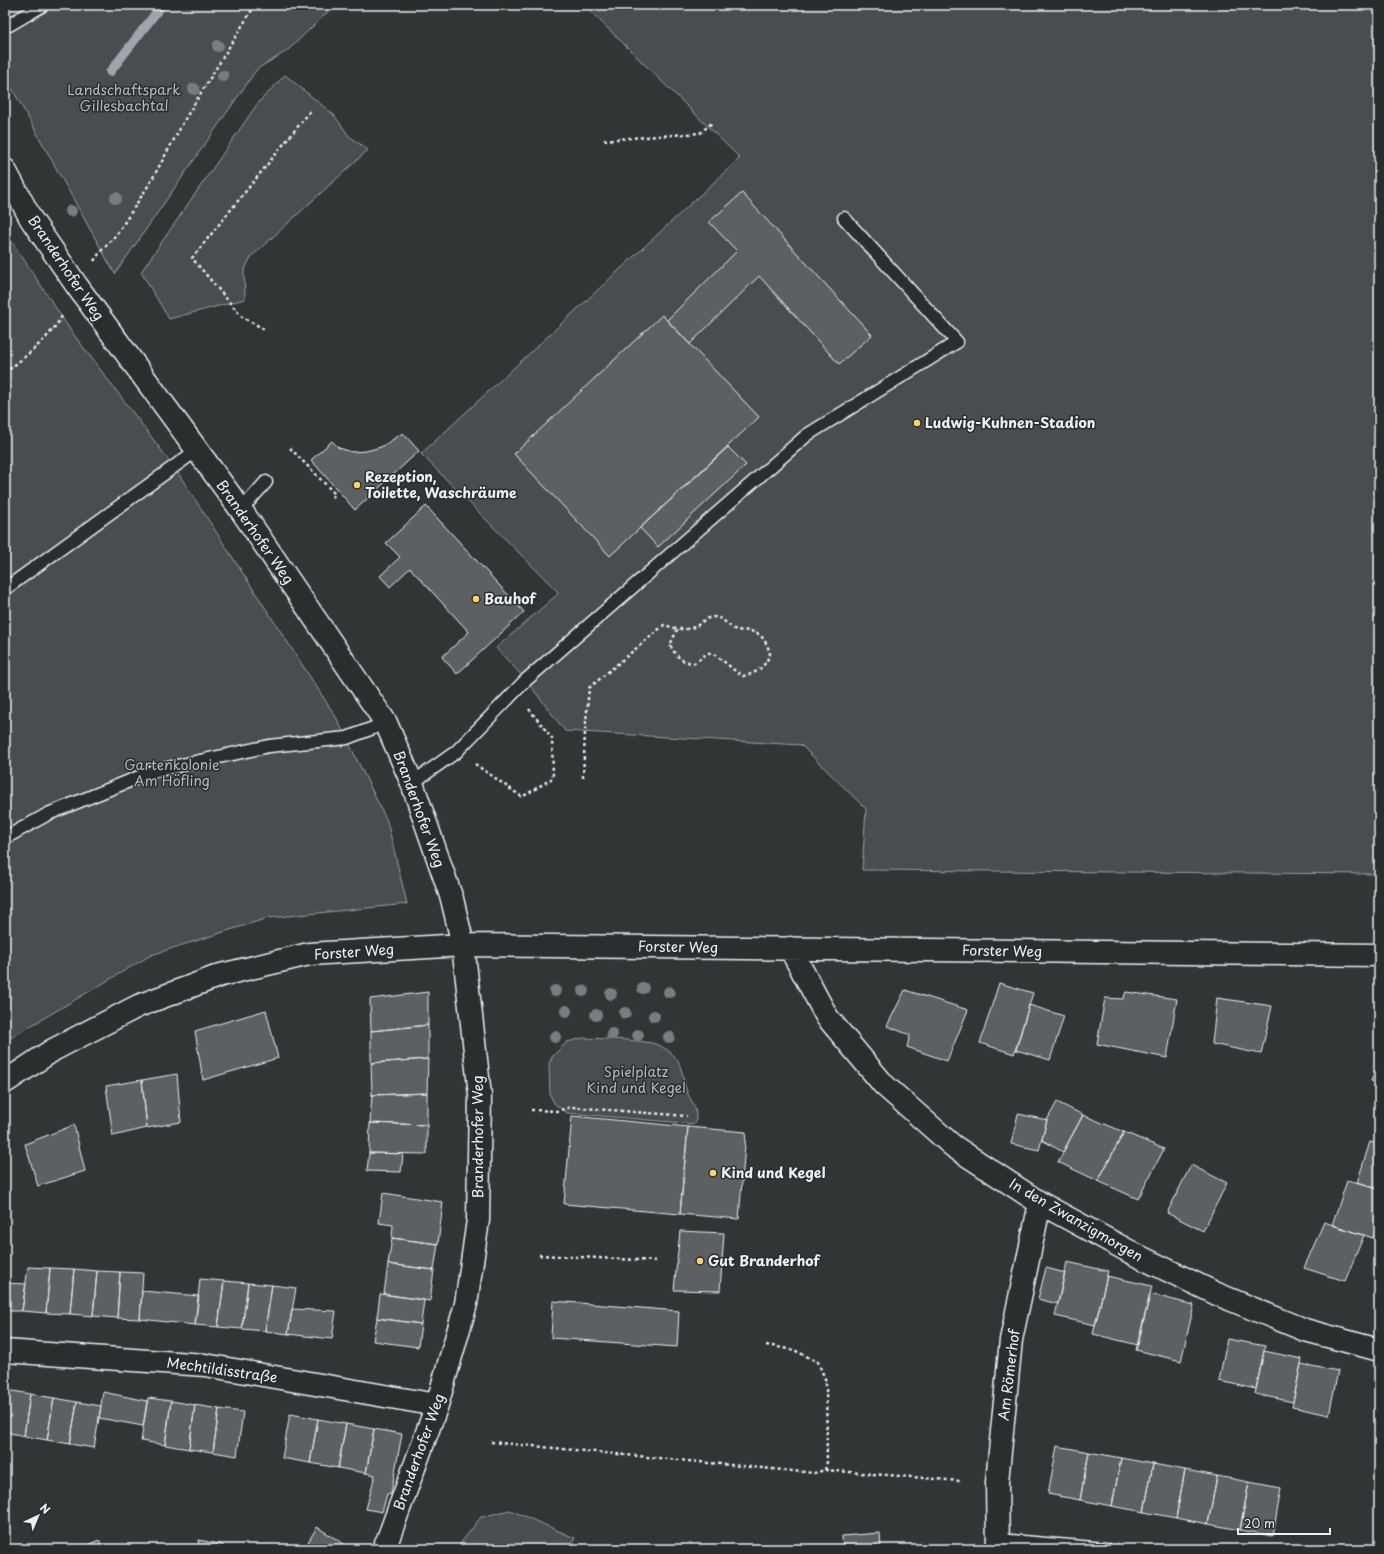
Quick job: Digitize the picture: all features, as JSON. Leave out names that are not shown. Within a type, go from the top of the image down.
[{"type":"street","name":"Branderhofer Weg","points":[[5,170],[31,219],[77,286],[241,510],[386,723],[412,783],[452,899],[463,945],[480,1094],[478,1220],[466,1304],[438,1405],[388,1539],[382,1549]]},
{"type":"street","name":"Forster Weg","points":[[5,1082],[53,1050],[138,1006],[221,975],[309,954],[463,945],[1379,955]]},
{"type":"street","name":"In den Zwanzigmorgen","points":[[790,948],[827,1017],[884,1085],[953,1146],[1040,1203],[1134,1254],[1217,1294],[1305,1330],[1379,1350]]},
{"type":"street","name":"Am Römerhof","points":[[998,1544],[997,1482],[1011,1340],[1040,1203]]},
{"type":"street","name":"Mechtildisstraße","points":[[5,1352],[205,1365],[438,1405]]},
{"type":"lane","points":[[5,25],[43,5]]},
{"type":"lane","points":[[412,783],[456,752],[516,691],[807,435],[957,342],[844,218]]},
{"type":"lane","points":[[5,589],[197,450]]},
{"type":"lane","points":[[241,510],[266,482]]},
{"type":"lane","points":[[5,838],[48,814],[154,771],[270,746],[346,738],[386,723]]},
{"type":"lane","points":[[998,1544],[1106,1549]]},
{"type":"path","points":[[5,373],[42,341],[59,322],[77,286],[101,251],[117,234],[150,183],[188,114],[255,5]]},
{"type":"path","points":[[264,329],[242,317],[192,258],[312,109]]},
{"type":"path","points":[[604,140],[700,133],[713,122]]},
{"type":"path","points":[[290,448],[335,494],[332,498]]},
{"type":"path","points":[[583,778],[589,688],[664,625],[678,628],[691,628],[710,617],[718,617],[737,631],[753,631],[761,636],[766,642],[770,654],[763,667],[755,672],[742,676],[736,673],[713,653],[708,653],[694,663],[686,663],[676,655],[670,645],[678,628]]},
{"type":"path","points":[[456,752],[522,796],[554,778],[552,738],[516,691]]},
{"type":"path","points":[[532,1110],[557,1111],[571,1107],[687,1116]]},
{"type":"path","points":[[538,1255],[658,1261]]},
{"type":"path","points":[[766,1345],[794,1350],[818,1362],[826,1381],[827,1462],[825,1470]]},
{"type":"path","points":[[491,1442],[814,1473],[825,1470],[960,1481]]},
{"type":"green space","name":"Landschaftspark Gillesbachtal","points":[[5,5],[335,5],[287,51],[257,69],[115,274],[5,76]]},
{"type":"green space","name":"Ludwig-Kuhnen-Stadion","points":[[584,5],[1379,5],[1379,874],[862,870],[866,809],[801,745],[565,731],[526,680],[496,648],[559,593],[421,454],[740,158]]},
{"type":"green space","points":[[285,75],[334,115],[349,136],[368,150],[251,257],[244,271],[245,299],[169,319],[141,272],[258,103]]},
{"type":"green space","name":"Gartenkolonie Am Höfling","points":[[5,231],[71,331],[174,467],[336,717],[387,821],[407,904],[268,918],[151,955],[5,1041]]},
{"type":"green space","name":"Spielplatz Kind und Kegel","points":[[583,1038],[651,1043],[661,1046],[670,1052],[679,1064],[686,1089],[694,1106],[696,1114],[695,1124],[567,1113],[554,1103],[550,1095],[549,1064],[552,1057],[567,1042]]},
{"type":"green space","points":[[510,1510],[575,1538],[569,1549],[456,1549],[481,1517]]},
{"type":"building","points":[[742,193],[872,335],[839,364],[759,276],[690,344],[667,320],[737,251],[709,222]]},
{"type":"building","points":[[662,315],[759,417],[610,556],[514,454]]},
{"type":"building","name":"Rezeption, Toilette, Waschräume","points":[[403,433],[419,451],[355,510],[311,460],[332,441],[339,448],[352,452],[366,451],[381,447]]},
{"type":"building","points":[[728,447],[746,465],[658,547],[640,528]]},
{"type":"building","name":"Bauhof","points":[[426,506],[524,612],[457,674],[442,657],[469,632],[410,568],[390,587],[380,576],[400,557],[386,543]]},
{"type":"building","points":[[999,983],[1033,993],[1014,1054],[980,1043]]},
{"type":"building","points":[[905,990],[968,1010],[947,1061],[907,1047],[910,1035],[887,1026]]},
{"type":"building","points":[[428,992],[428,1025],[371,1031],[370,999]]},
{"type":"building","points":[[1126,992],[1177,999],[1167,1058],[1097,1044],[1105,998],[1123,999]]},
{"type":"building","points":[[1217,998],[1272,1006],[1261,1054],[1212,1044]]},
{"type":"building","points":[[1029,1005],[1064,1016],[1050,1060],[1016,1050]]},
{"type":"building","points":[[266,1010],[278,1058],[203,1080],[195,1031]]},
{"type":"building","points":[[428,1025],[428,1059],[371,1063],[371,1031]]},
{"type":"building","points":[[428,1059],[427,1093],[372,1095],[371,1063]]},
{"type":"building","points":[[1379,1062],[1379,1083],[1371,1081]]},
{"type":"building","points":[[177,1074],[181,1122],[147,1128],[142,1080]]},
{"type":"building","points":[[142,1080],[147,1128],[113,1136],[106,1086]]},
{"type":"building","points":[[427,1093],[427,1125],[370,1123],[372,1095]]},
{"type":"building","points":[[1057,1102],[1083,1115],[1063,1152],[1042,1140],[1047,1120]]},
{"type":"building","points":[[1018,1114],[1047,1120],[1039,1150],[1011,1144]]},
{"type":"building","points":[[1083,1115],[1124,1132],[1098,1181],[1058,1162]]},
{"type":"building","points":[[572,1116],[688,1127],[680,1214],[564,1204]]},
{"type":"building","points":[[370,1123],[427,1125],[427,1154],[369,1153]]},
{"type":"building","points":[[74,1125],[85,1171],[38,1186],[25,1144]]},
{"type":"building","name":"Kind und Kegel","points":[[688,1127],[746,1132],[739,1219],[680,1214]]},
{"type":"building","points":[[1124,1132],[1164,1149],[1138,1199],[1098,1181]]},
{"type":"building","points":[[1370,1142],[1379,1144],[1379,1189],[1357,1183]]},
{"type":"building","points":[[369,1153],[403,1154],[401,1172],[367,1171]]},
{"type":"building","points":[[1191,1165],[1227,1183],[1203,1231],[1167,1213]]},
{"type":"building","points":[[1347,1181],[1379,1189],[1379,1221],[1373,1238],[1332,1225]]},
{"type":"building","points":[[383,1193],[443,1202],[438,1244],[392,1238],[393,1225],[379,1223]]},
{"type":"building","points":[[1324,1222],[1364,1235],[1345,1281],[1304,1268]]},
{"type":"building","name":"Gut Branderhof","points":[[680,1231],[724,1233],[720,1291],[674,1290]]},
{"type":"building","points":[[392,1238],[438,1244],[434,1270],[388,1264]]},
{"type":"building","points":[[1067,1262],[1108,1271],[1095,1325],[1055,1316]]},
{"type":"building","points":[[388,1264],[434,1270],[430,1301],[384,1294]]},
{"type":"building","points":[[28,1267],[50,1268],[46,1313],[22,1311]]},
{"type":"building","points":[[50,1268],[74,1269],[70,1314],[46,1313]]},
{"type":"building","points":[[1046,1268],[1065,1273],[1058,1304],[1038,1299]]},
{"type":"building","points":[[74,1269],[97,1271],[93,1316],[70,1314]]},
{"type":"building","points":[[97,1271],[120,1272],[117,1318],[93,1316]]},
{"type":"building","points":[[120,1272],[143,1273],[140,1319],[117,1318]]},
{"type":"building","points":[[1107,1276],[1152,1286],[1138,1345],[1093,1334]]},
{"type":"building","points":[[200,1279],[224,1281],[218,1327],[195,1325]]},
{"type":"building","points":[[224,1281],[248,1283],[242,1329],[218,1327]]},
{"type":"building","points":[[5,1283],[26,1284],[22,1311],[5,1311]]},
{"type":"building","points":[[248,1283],[272,1285],[265,1331],[242,1329]]},
{"type":"building","points":[[272,1285],[296,1288],[288,1334],[265,1331]]},
{"type":"building","points":[[142,1291],[199,1296],[195,1325],[140,1319]]},
{"type":"building","points":[[380,1294],[424,1300],[421,1324],[377,1318]]},
{"type":"building","points":[[1150,1294],[1194,1305],[1181,1361],[1136,1350]]},
{"type":"building","points":[[553,1301],[679,1311],[677,1347],[551,1338]]},
{"type":"building","points":[[292,1309],[336,1311],[332,1339],[288,1334]]},
{"type":"building","points":[[377,1318],[421,1324],[418,1347],[373,1341]]},
{"type":"building","points":[[1227,1339],[1265,1346],[1256,1389],[1219,1381]]},
{"type":"building","points":[[1264,1351],[1302,1359],[1293,1402],[1255,1394]]},
{"type":"building","points":[[1301,1364],[1338,1371],[1329,1415],[1292,1407]]},
{"type":"building","points":[[7,1390],[30,1394],[24,1436],[5,1432],[5,1403]]},
{"type":"building","points":[[103,1392],[147,1401],[143,1426],[99,1418]]},
{"type":"building","points":[[30,1394],[54,1398],[47,1440],[24,1436]]},
{"type":"building","points":[[54,1398],[77,1402],[70,1444],[47,1440]]},
{"type":"building","points":[[148,1398],[171,1401],[165,1445],[141,1441]]},
{"type":"building","points":[[171,1401],[195,1405],[189,1449],[165,1445]]},
{"type":"building","points":[[77,1402],[101,1406],[94,1448],[70,1444]]},
{"type":"building","points":[[195,1405],[219,1409],[213,1452],[189,1449]]},
{"type":"building","points":[[219,1409],[243,1412],[237,1456],[213,1452]]},
{"type":"building","points":[[290,1414],[318,1419],[310,1463],[282,1458]]},
{"type":"building","points":[[318,1419],[346,1424],[338,1468],[310,1463]]},
{"type":"building","points":[[346,1424],[374,1429],[366,1473],[338,1468]]},
{"type":"building","points":[[374,1429],[402,1434],[391,1493],[387,1494],[382,1512],[366,1509],[375,1475],[366,1473]]},
{"type":"building","points":[[1057,1446],[1089,1452],[1080,1500],[1048,1494]]},
{"type":"building","points":[[1089,1452],[1121,1458],[1112,1506],[1080,1500]]},
{"type":"building","points":[[1121,1458],[1153,1464],[1144,1512],[1112,1506]]},
{"type":"building","points":[[1153,1464],[1185,1470],[1176,1518],[1144,1512]]},
{"type":"building","points":[[1185,1470],[1217,1476],[1208,1524],[1176,1518]]},
{"type":"building","points":[[1217,1476],[1249,1482],[1240,1530],[1208,1524]]},
{"type":"building","points":[[1249,1482],[1281,1488],[1273,1536],[1240,1530]]},
{"type":"building","points":[[317,1527],[352,1549],[304,1549]]},
{"type":"building","points":[[880,1533],[881,1549],[843,1549],[842,1536]]},
{"type":"building","points":[[99,1540],[104,1549],[86,1549],[85,1546]]},
{"type":"building","points":[[199,1540],[223,1545],[222,1549],[197,1549]]},
{"type":"waterway","points":[[110,72],[162,5]]},
{"type":"place","name":"Ludwig-Kuhnen-Stadion","points":[[917,423]]},
{"type":"place","name":"Rezeption, Toilette, Waschräume","points":[[357,485]]},
{"type":"place","name":"Bauhof","points":[[476,599]]},
{"type":"place","name":"Kind und Kegel","points":[[713,1173]]},
{"type":"place","name":"Gut Branderhof","points":[[700,1261]]}]
